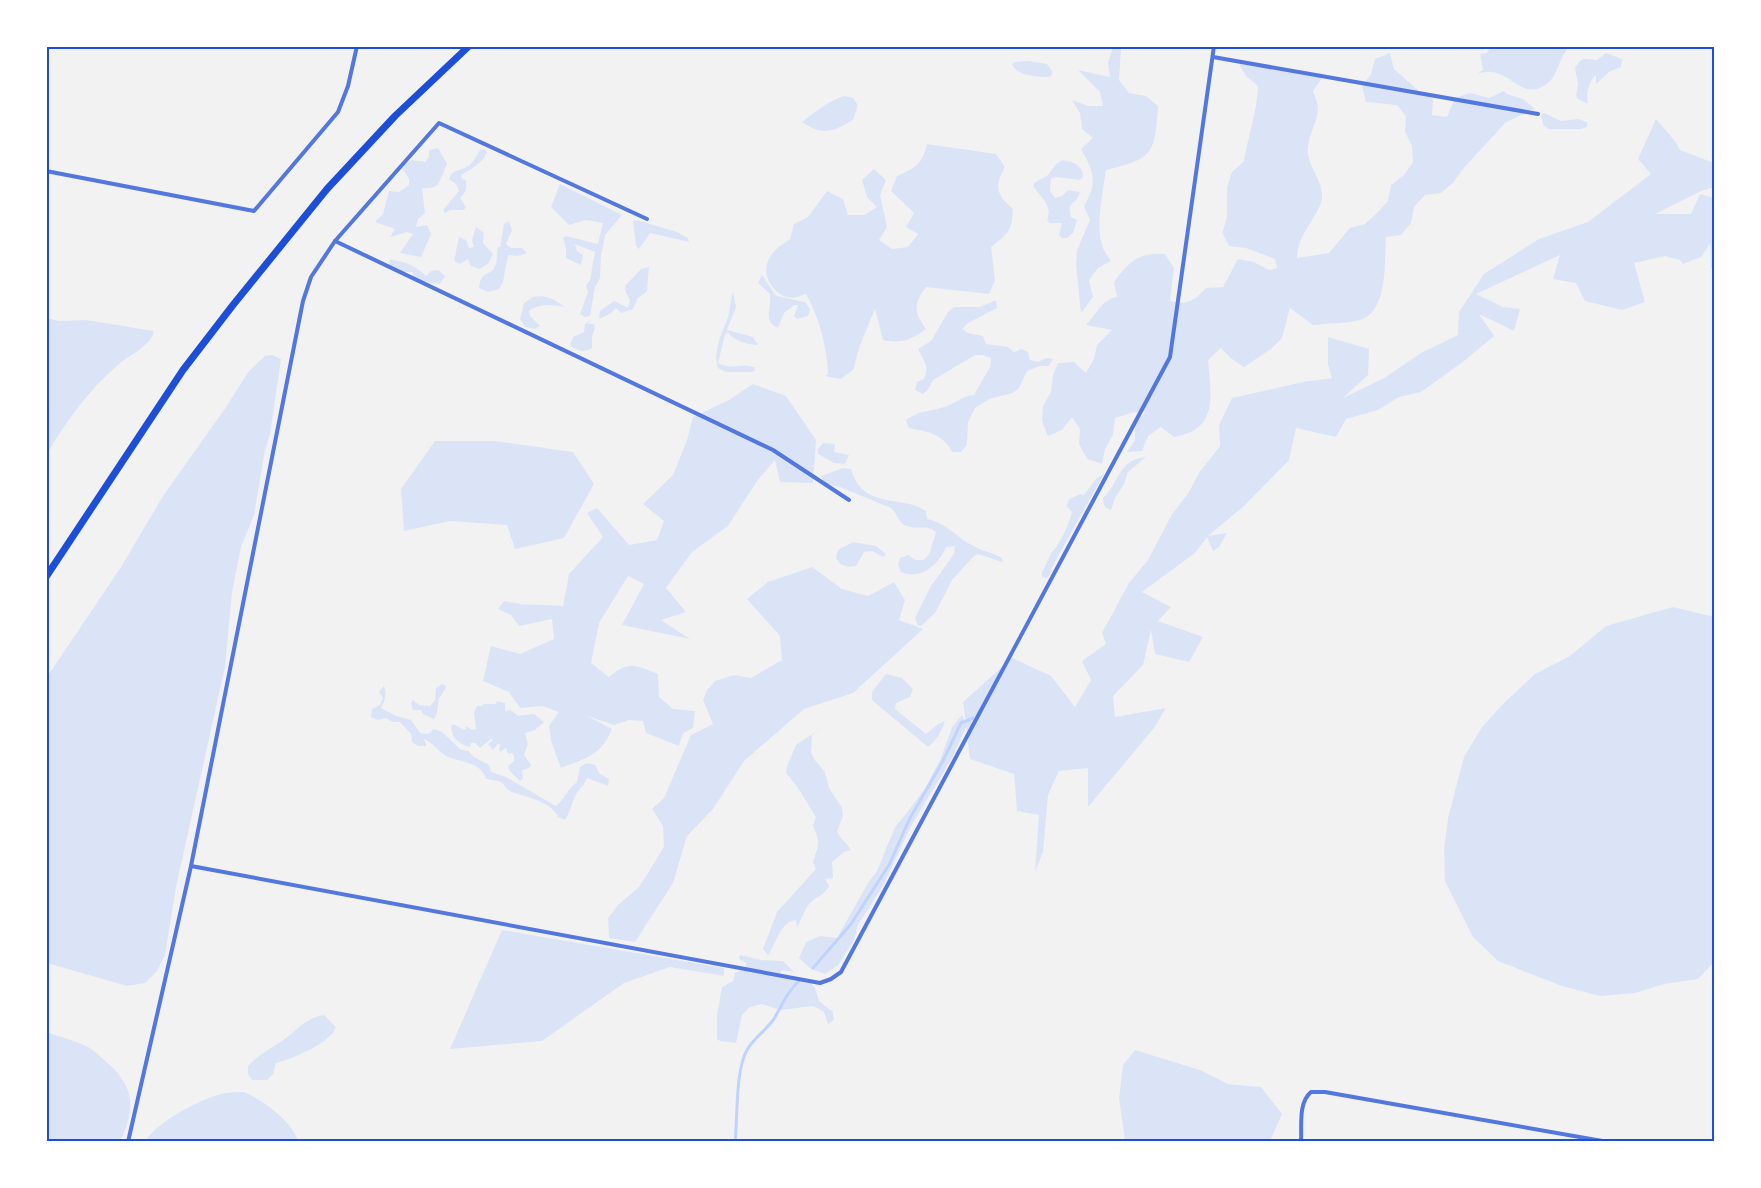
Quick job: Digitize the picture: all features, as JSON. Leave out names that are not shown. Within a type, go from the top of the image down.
[{"type":"highway","points":[[46,577],[183,370],[233,305],[327,189],[395,116],[469,46]]},
{"type":"street","points":[[46,171],[254,212],[338,112],[348,86],[357,46]]},
{"type":"street","points":[[191,866],[820,983],[831,980],[841,972],[1170,357],[1214,46]]},
{"type":"street","points":[[1213,57],[1538,114]]},
{"type":"street","points":[[128,1142],[191,866],[303,301],[311,277],[335,241],[439,123],[647,219]]},
{"type":"street","points":[[335,241],[773,450],[849,500]]},
{"type":"street","points":[[1301,1142],[1302,1104],[1304,1097],[1311,1092],[1325,1092],[1608,1142]]},
{"type":"shaded area","points":[[1113,47],[1121,49],[1119,80],[1129,93],[1146,96],[1158,106],[1157,122],[1153,144],[1142,158],[1106,170],[1100,209],[1100,230],[1103,248],[1111,261],[1098,268],[1089,280],[1093,297],[1081,313],[1076,265],[1077,250],[1090,220],[1084,206],[1091,190],[1093,177],[1081,149],[1093,138],[1082,129],[1080,113],[1072,100],[1088,106],[1103,106],[1100,92],[1078,70],[1110,77],[1108,63]]},
{"type":"shaded area","points":[[1492,47],[1569,47],[1551,80],[1540,88],[1532,90],[1499,74],[1478,73],[1483,70],[1480,54],[1486,53]]},
{"type":"shaded area","points":[[1390,53],[1394,69],[1419,91],[1433,99],[1432,115],[1447,117],[1455,98],[1470,93],[1489,98],[1504,91],[1523,99],[1535,109],[1506,122],[1453,183],[1441,193],[1425,195],[1414,207],[1411,223],[1401,235],[1386,237],[1383,284],[1376,307],[1369,315],[1355,321],[1313,325],[1290,308],[1282,338],[1271,349],[1244,367],[1221,348],[1208,360],[1209,409],[1199,427],[1189,433],[1174,437],[1161,427],[1148,436],[1142,451],[1127,452],[1135,440],[1135,425],[1146,411],[1115,418],[1113,435],[1105,449],[1102,464],[1087,459],[1079,444],[1080,429],[1072,417],[1062,430],[1048,436],[1042,421],[1043,406],[1051,392],[1053,375],[1058,363],[1074,362],[1086,373],[1094,359],[1097,345],[1112,330],[1086,325],[1103,304],[1117,297],[1114,282],[1135,259],[1141,256],[1165,254],[1174,268],[1170,301],[1181,303],[1194,299],[1206,288],[1223,287],[1238,259],[1254,262],[1269,270],[1277,268],[1275,259],[1246,248],[1229,246],[1222,233],[1227,218],[1227,187],[1232,172],[1244,161],[1257,96],[1258,86],[1246,76],[1239,64],[1305,73],[1322,78],[1313,91],[1318,109],[1308,154],[1322,191],[1322,197],[1318,210],[1300,243],[1297,258],[1329,253],[1350,228],[1365,224],[1388,201],[1391,185],[1404,175],[1413,162],[1412,146],[1405,132],[1406,116],[1397,105],[1366,102],[1362,86],[1371,74],[1375,59]]},
{"type":"shaded area","points":[[1606,53],[1622,59],[1621,67],[1609,72],[1596,84],[1596,75],[1593,78],[1588,88],[1588,104],[1576,96],[1578,84],[1575,68],[1584,59],[1597,60]]},
{"type":"shaded area","points":[[1028,61],[1047,64],[1052,75],[1039,77],[1028,75],[1018,71],[1012,64]]},
{"type":"shaded area","points":[[844,96],[853,98],[858,105],[853,120],[828,131],[816,129],[802,122],[827,104]]},
{"type":"shaded area","points":[[1544,113],[1561,121],[1578,119],[1587,122],[1587,127],[1548,129],[1543,125],[1541,115]]},
{"type":"shaded area","points":[[1656,119],[1680,150],[1714,163],[1714,187],[1655,214],[1691,214],[1700,194],[1714,198],[1714,269],[1711,268],[1710,244],[1701,257],[1683,264],[1680,260],[1665,256],[1634,263],[1645,302],[1622,310],[1585,301],[1576,283],[1553,279],[1560,255],[1476,294],[1503,307],[1520,309],[1514,331],[1479,314],[1494,336],[1421,392],[1399,397],[1378,410],[1346,419],[1336,437],[1296,428],[1289,460],[1244,506],[1208,536],[1227,533],[1219,547],[1213,551],[1207,537],[1195,553],[1142,592],[1171,607],[1158,621],[1203,637],[1189,662],[1155,654],[1151,630],[1143,665],[1113,696],[1115,717],[1166,708],[1154,728],[1088,807],[1088,768],[1059,771],[1048,795],[1043,852],[1035,872],[1039,815],[1017,811],[1014,774],[970,759],[966,727],[952,758],[911,826],[884,884],[858,925],[854,940],[838,965],[825,974],[811,969],[799,958],[806,942],[820,936],[837,938],[877,871],[895,827],[926,787],[941,758],[952,727],[962,715],[966,723],[963,702],[1012,658],[1051,676],[1075,707],[1091,680],[1082,661],[1106,644],[1102,633],[1129,583],[1148,560],[1171,516],[1220,446],[1219,425],[1232,398],[1332,378],[1328,364],[1328,337],[1369,349],[1368,375],[1343,398],[1384,378],[1421,353],[1458,335],[1459,312],[1484,274],[1539,239],[1588,222],[1651,174],[1638,159]]},
{"type":"shaded area","points":[[927,144],[996,154],[1005,167],[999,180],[998,190],[1013,209],[1008,231],[991,247],[995,280],[989,294],[926,287],[917,303],[917,313],[926,329],[911,338],[896,342],[883,340],[875,309],[860,346],[854,369],[841,379],[825,376],[828,374],[824,343],[811,303],[806,294],[792,298],[785,297],[774,289],[766,272],[769,259],[790,239],[794,224],[808,217],[827,191],[843,199],[848,215],[864,215],[877,207],[867,197],[862,180],[874,169],[886,180],[880,195],[887,227],[879,240],[892,249],[908,247],[918,234],[906,227],[914,213],[891,191],[897,176],[920,161]]},
{"type":"shaded area","points":[[438,148],[447,164],[436,185],[422,188],[425,213],[418,219],[416,227],[427,225],[431,234],[421,257],[400,253],[413,234],[407,232],[390,237],[395,229],[375,222],[383,214],[389,191],[399,192],[409,185],[409,179],[402,168],[411,160],[425,162],[429,157],[429,150]]},
{"type":"shaded area","points":[[484,149],[487,152],[482,160],[461,175],[462,179],[466,180],[466,185],[465,192],[460,198],[466,207],[464,210],[450,210],[445,213],[443,210],[459,191],[456,184],[449,179],[455,172],[470,165],[480,150]]},
{"type":"shaded area","points":[[1063,160],[1074,163],[1083,173],[1080,180],[1056,177],[1051,179],[1050,191],[1055,198],[1062,196],[1068,190],[1080,192],[1070,207],[1071,217],[1077,220],[1073,233],[1067,238],[1059,235],[1062,223],[1050,223],[1047,220],[1047,206],[1033,186]]},
{"type":"shaded area","points":[[560,184],[622,215],[605,235],[600,278],[595,287],[590,316],[585,317],[580,314],[588,292],[586,286],[590,280],[595,252],[575,244],[577,251],[583,255],[581,265],[566,258],[563,238],[566,236],[598,244],[603,223],[586,220],[569,225],[551,207]]},
{"type":"shaded area","points":[[637,220],[677,232],[688,238],[689,242],[650,233],[639,249],[636,246],[633,221]]},
{"type":"shaded area","points":[[509,221],[512,230],[506,244],[511,248],[522,248],[527,253],[518,256],[508,255],[503,282],[499,289],[488,292],[479,288],[480,282],[495,266],[504,224]]},
{"type":"shaded area","points":[[476,227],[484,233],[483,243],[493,254],[488,264],[479,269],[471,266],[468,259],[460,264],[454,261],[459,237],[466,240],[469,248],[474,247],[472,240]]},
{"type":"shaded area","points":[[390,259],[410,264],[426,276],[431,271],[438,270],[445,276],[440,284],[423,282],[414,279],[413,272],[401,272],[389,265]]},
{"type":"shaded area","points":[[649,267],[647,291],[638,298],[633,309],[621,313],[616,308],[599,319],[600,311],[614,301],[628,308],[630,300],[625,286],[641,269]]},
{"type":"shaded area","points":[[762,275],[776,296],[805,302],[810,309],[808,316],[797,319],[794,316],[798,305],[794,305],[784,313],[778,328],[773,325],[769,318],[770,294],[758,283]]},
{"type":"shaded area","points":[[733,292],[736,307],[727,330],[753,337],[758,345],[741,342],[728,332],[725,335],[718,363],[727,366],[754,367],[755,370],[752,372],[726,372],[718,368],[717,350],[728,317]]},
{"type":"shaded area","points":[[542,296],[553,299],[565,307],[547,305],[533,308],[529,311],[530,316],[540,326],[535,329],[525,327],[520,319],[524,303],[533,297]]},
{"type":"shaded area","points":[[996,300],[997,308],[968,323],[962,329],[968,333],[983,336],[986,344],[1008,347],[1014,352],[1021,349],[1028,352],[1030,360],[1038,362],[1046,358],[1053,359],[1049,366],[1040,366],[1027,371],[1019,388],[1013,393],[989,399],[975,408],[968,422],[967,445],[961,452],[952,452],[939,437],[909,428],[906,420],[917,414],[947,406],[974,395],[990,367],[991,358],[975,355],[933,380],[923,394],[915,390],[917,382],[924,379],[926,370],[918,349],[931,341],[948,312],[954,307],[980,307]]},
{"type":"shaded area","points":[[47,318],[59,321],[86,320],[154,331],[144,346],[118,365],[88,395],[47,453]]},
{"type":"shaded area","points":[[591,320],[588,324],[594,324],[595,328],[592,348],[584,351],[575,349],[570,345],[573,337],[584,332],[585,324]]},
{"type":"shaded area","points":[[272,355],[281,359],[270,434],[265,450],[254,515],[241,547],[232,592],[225,667],[176,887],[165,955],[157,971],[145,983],[127,986],[47,963],[47,677],[121,567],[163,496],[249,371],[265,356]]},
{"type":"shaded area","points":[[753,384],[786,396],[816,440],[813,483],[780,482],[775,460],[757,481],[728,526],[692,552],[666,588],[686,612],[661,620],[690,639],[622,625],[644,584],[628,576],[599,623],[591,663],[609,677],[628,666],[644,668],[658,674],[659,697],[673,709],[695,711],[693,728],[683,733],[679,746],[646,733],[643,721],[629,720],[614,725],[587,716],[612,729],[608,738],[592,755],[561,768],[551,741],[549,726],[559,712],[542,706],[520,708],[509,692],[483,681],[491,646],[520,654],[554,639],[552,619],[519,626],[511,615],[498,609],[504,601],[563,606],[569,574],[603,537],[587,513],[597,508],[629,545],[657,540],[664,521],[643,504],[673,475],[687,440],[693,417],[729,400]]},
{"type":"shaded area","points":[[435,441],[496,441],[573,452],[594,484],[564,538],[515,549],[507,525],[450,521],[404,531],[401,489]]},
{"type":"shaded area","points":[[823,443],[835,444],[834,452],[849,455],[845,464],[834,463],[818,454],[818,449]]},
{"type":"shaded area","points":[[1146,457],[1128,472],[1111,510],[1107,508],[1103,498],[1124,467],[1130,462]]},
{"type":"shaded area","points":[[843,468],[851,469],[864,491],[926,511],[927,519],[945,526],[975,547],[1002,558],[1002,562],[978,554],[974,556],[952,580],[935,613],[921,626],[918,625],[915,618],[931,586],[954,554],[955,546],[946,547],[934,565],[922,573],[901,572],[898,565],[900,558],[908,555],[915,560],[923,560],[929,555],[936,532],[929,528],[904,525],[891,508],[840,487],[825,484],[821,476]]},
{"type":"shaded area","points":[[1104,474],[1052,567],[1050,575],[1046,578],[1042,576],[1069,522],[1072,512],[1067,506],[1069,499],[1084,495],[1096,479]]},
{"type":"shaded area","points":[[853,542],[876,546],[886,554],[883,557],[872,551],[864,552],[856,566],[849,567],[840,564],[836,558],[838,550]]},
{"type":"shaded area","points":[[812,567],[842,589],[868,596],[894,582],[905,600],[899,620],[923,629],[853,693],[804,709],[744,761],[713,809],[687,836],[673,883],[635,942],[609,938],[608,918],[618,905],[639,887],[664,847],[663,826],[652,809],[664,798],[691,735],[713,724],[703,700],[707,690],[715,681],[734,675],[751,678],[782,660],[780,636],[747,599],[768,582]]},
{"type":"shaded area","points":[[1673,607],[1714,617],[1714,962],[1698,979],[1664,984],[1635,993],[1600,996],[1562,986],[1498,961],[1473,937],[1445,881],[1444,850],[1448,818],[1464,757],[1482,727],[1505,702],[1535,674],[1570,656],[1606,626]]},
{"type":"shaded area","points":[[886,674],[902,678],[913,689],[910,697],[896,703],[895,709],[926,734],[945,721],[938,736],[928,747],[872,700],[872,692]]},
{"type":"shaded area","points":[[442,684],[446,686],[439,699],[434,719],[423,714],[421,710],[413,710],[411,703],[413,700],[419,705],[430,706],[435,700],[436,688]]},
{"type":"shaded area","points":[[384,686],[385,697],[381,708],[396,716],[411,720],[420,733],[428,734],[434,729],[442,732],[460,749],[468,751],[489,765],[491,772],[506,777],[556,806],[577,782],[580,767],[587,763],[595,765],[599,773],[609,779],[608,786],[587,778],[576,794],[565,820],[558,817],[545,804],[510,791],[501,782],[486,779],[479,768],[443,754],[427,740],[424,739],[426,746],[418,746],[412,742],[411,734],[400,722],[371,717],[372,709],[380,705],[383,698],[379,692]]},
{"type":"shaded area","points":[[497,701],[505,703],[505,711],[511,710],[518,716],[534,714],[544,722],[535,730],[525,733],[528,744],[524,755],[531,765],[522,770],[523,778],[520,781],[508,766],[514,761],[514,756],[512,753],[508,754],[506,748],[500,752],[501,745],[498,744],[493,750],[488,744],[492,738],[480,748],[475,743],[471,743],[470,747],[459,742],[452,733],[452,725],[463,730],[466,729],[465,726],[476,729],[474,713],[477,706],[496,704]]},
{"type":"shaded area","points":[[823,727],[812,735],[811,752],[825,772],[829,788],[842,808],[843,816],[837,831],[851,850],[844,852],[832,862],[833,878],[825,879],[829,886],[827,889],[809,904],[797,928],[796,920],[786,924],[768,955],[763,949],[777,912],[816,869],[813,862],[818,841],[813,825],[816,817],[786,773],[796,745]]},
{"type":"shaded area","points":[[502,930],[724,968],[724,976],[670,967],[624,983],[542,1041],[450,1049]]},
{"type":"shaded area","points":[[740,955],[761,960],[783,961],[794,972],[782,970],[780,973],[782,976],[807,979],[815,988],[819,1001],[833,1012],[834,1020],[828,1024],[824,1012],[813,1006],[781,1010],[762,1004],[750,1007],[742,1015],[736,1043],[717,1039],[717,1015],[722,987],[733,981],[735,973],[746,967],[746,963],[739,959]]},
{"type":"shaded area","points":[[324,1015],[336,1027],[327,1039],[301,1054],[276,1063],[273,1074],[267,1080],[252,1080],[248,1074],[248,1066],[252,1062],[307,1022]]},
{"type":"shaded area","points":[[47,1032],[91,1049],[122,1078],[130,1097],[130,1107],[129,1118],[120,1141],[47,1141]]},
{"type":"shaded area","points":[[1135,1050],[1200,1070],[1228,1084],[1261,1087],[1282,1114],[1270,1141],[1125,1141],[1119,1098],[1123,1065]]},
{"type":"shaded area","points":[[244,1092],[276,1112],[290,1126],[298,1141],[145,1141],[151,1133],[170,1118],[193,1105],[225,1093]]},
{"type":"waterway","points":[[813,968],[851,924],[889,865],[909,820],[943,761],[961,723],[973,718]]},
{"type":"waterway","points":[[735,1142],[740,1070],[743,1059],[747,1050],[774,1019],[788,994],[799,981]]}]
